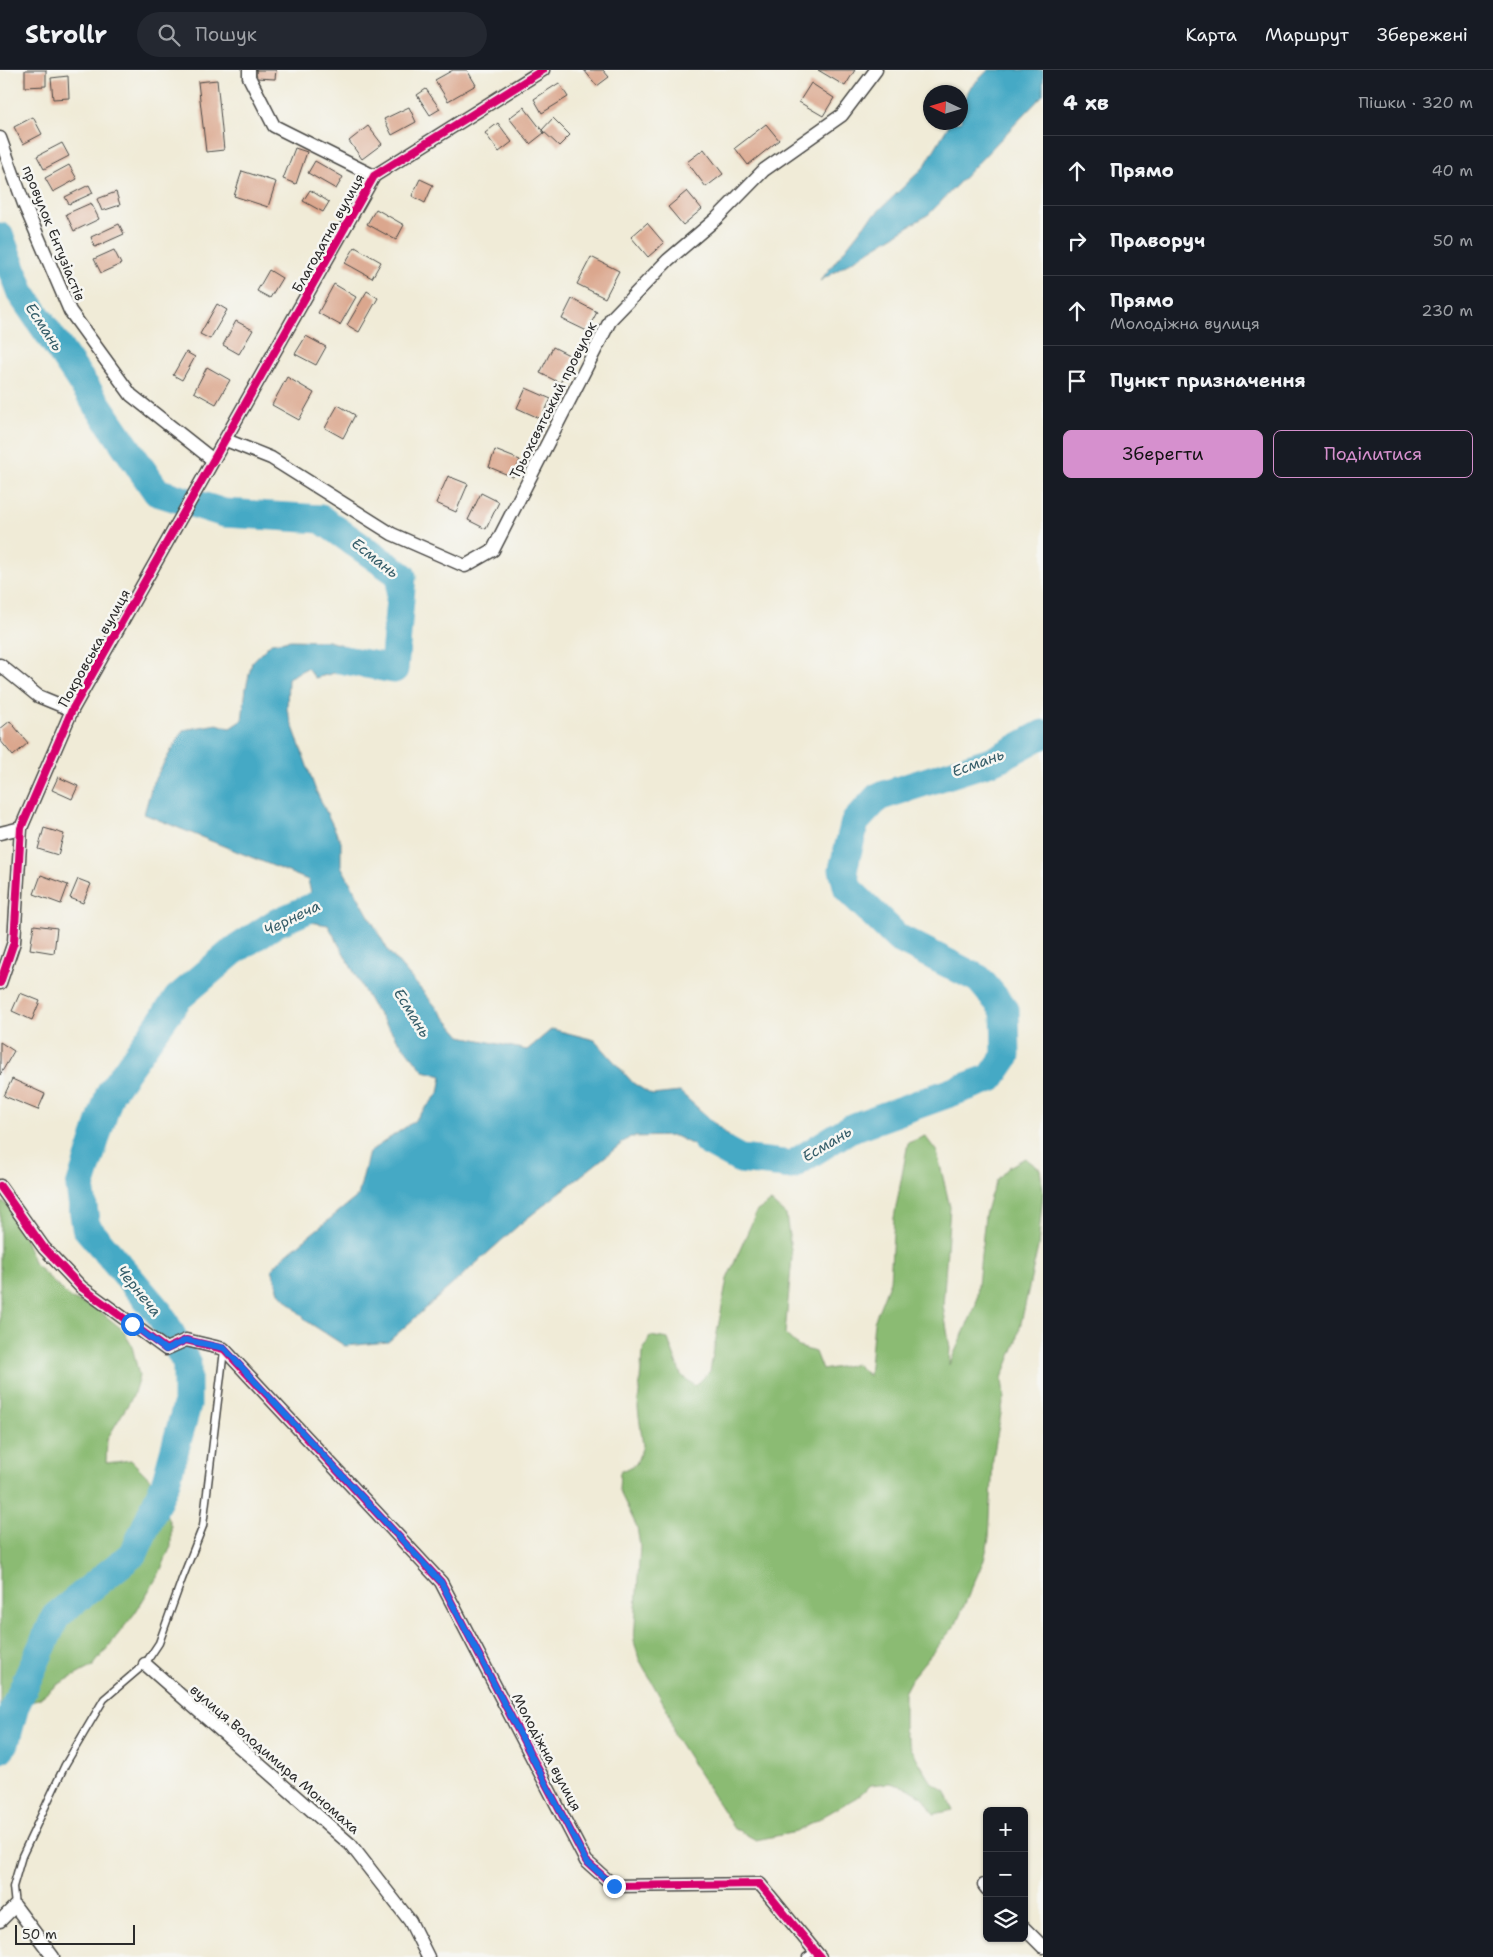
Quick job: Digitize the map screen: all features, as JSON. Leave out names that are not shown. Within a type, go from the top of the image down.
[{"type":"street","points":[[249,70],[249,77],[274,126],[374,176]]},
{"type":"street","name":"Благодатна вулиця","points":[[204,475],[226,440],[374,176],[543,70]]},
{"type":"street","name":"Трьохсвятський провулок","points":[[226,440],[271,458],[392,534],[465,566],[493,550],[611,319],[668,260],[716,219],[764,170],[842,115],[876,70]]},
{"type":"street","name":"провулок Ентузіастів","points":[[0,138],[24,204],[70,311],[131,395],[214,460]]},
{"type":"street","name":"Покровська вулиця","points":[[0,983],[14,942],[21,828],[72,710],[174,532],[204,475]]},
{"type":"street","points":[[0,665],[38,696],[72,710]]},
{"type":"street","points":[[0,833],[21,828]]},
{"type":"street","points":[[0,1186],[44,1248],[82,1287],[166,1350],[186,1340],[224,1348]]},
{"type":"street","name":"Молодіжна вулиця","points":[[224,1348],[441,1582],[586,1861],[614,1886],[760,1884],[814,1955]]},
{"type":"street","name":"вулиця Володимира Мономаха","points":[[145,1664],[351,1845],[410,1921],[428,1957]]},
{"type":"street","points":[[0,1921],[15,1906],[53,1957]]},
{"type":"street","points":[[1028,1932],[1043,1947]]},
{"type":"lane","points":[[15,1906],[13,1886],[22,1856],[65,1765],[104,1700],[145,1664],[159,1643],[203,1526],[218,1412],[224,1348]]},
{"type":"green space","points":[[925,1136],[937,1152],[950,1207],[943,1306],[950,1348],[949,1365],[976,1305],[985,1215],[997,1180],[1009,1167],[1025,1158],[1040,1169],[1043,1191],[1038,1247],[1017,1341],[1002,1378],[1004,1397],[993,1458],[989,1539],[984,1560],[956,1624],[913,1676],[904,1693],[904,1730],[911,1748],[930,1781],[946,1792],[953,1810],[934,1814],[923,1797],[908,1788],[890,1783],[871,1785],[857,1797],[796,1832],[756,1840],[734,1828],[674,1735],[669,1713],[639,1659],[634,1641],[640,1546],[637,1527],[619,1490],[620,1472],[636,1464],[643,1446],[638,1408],[642,1353],[650,1336],[668,1339],[681,1375],[695,1386],[710,1371],[727,1279],[757,1211],[771,1202],[786,1215],[792,1257],[785,1334],[799,1347],[815,1352],[822,1370],[856,1364],[869,1376],[874,1322],[890,1281],[894,1218],[908,1143]]},
{"type":"green space","points":[[0,1201],[11,1206],[35,1264],[70,1298],[98,1310],[122,1329],[132,1346],[139,1376],[133,1396],[107,1439],[106,1463],[131,1460],[154,1483],[171,1526],[171,1546],[159,1574],[135,1613],[93,1666],[57,1685],[39,1699],[0,1707]]},
{"type":"water","points":[[988,70],[1043,70],[1043,95],[929,214],[820,281],[865,224],[924,167],[946,130],[968,130],[968,92]]},
{"type":"water","points":[[291,640],[328,641],[352,648],[378,666],[354,668],[315,678],[307,668],[288,678],[287,710],[316,791],[341,842],[341,866],[389,952],[461,1036],[527,1050],[552,1029],[595,1040],[633,1083],[652,1095],[680,1092],[740,1146],[740,1159],[712,1154],[675,1136],[630,1137],[520,1224],[388,1342],[345,1346],[308,1322],[279,1292],[272,1269],[283,1257],[358,1196],[369,1152],[413,1122],[439,1093],[442,1076],[424,1071],[397,1039],[372,1005],[328,925],[304,921],[314,906],[308,880],[144,814],[153,782],[183,730],[217,724],[230,728],[242,720],[252,662],[271,643]]},
{"type":"building","points":[[25,70],[46,70],[46,86],[25,87]]},
{"type":"building","points":[[256,70],[276,70],[275,79],[256,78]]},
{"type":"building","points":[[453,70],[467,70],[476,85],[448,101],[435,80]]},
{"type":"building","points":[[584,70],[603,70],[609,77],[597,86]]},
{"type":"building","points":[[818,70],[855,70],[845,86]]},
{"type":"building","points":[[68,76],[69,98],[53,99],[51,78]]},
{"type":"building","points":[[217,80],[224,150],[206,152],[198,82]]},
{"type":"building","points":[[559,83],[568,97],[542,113],[534,99]]},
{"type":"building","points":[[811,83],[834,98],[823,116],[799,102]]},
{"type":"building","points":[[426,89],[440,109],[430,115],[417,95]]},
{"type":"building","points":[[409,107],[416,122],[392,135],[384,119]]},
{"type":"building","points":[[524,107],[544,133],[530,144],[509,118]]},
{"type":"building","points":[[33,117],[42,134],[23,144],[14,127]]},
{"type":"building","points":[[553,118],[570,135],[559,146],[542,130]]},
{"type":"building","points":[[498,123],[512,142],[499,152],[485,133]]},
{"type":"building","points":[[766,124],[779,140],[748,165],[735,148]]},
{"type":"building","points":[[368,126],[382,144],[362,159],[349,141]]},
{"type":"building","points":[[62,143],[69,156],[44,169],[37,156]]},
{"type":"building","points":[[295,148],[307,152],[296,184],[283,179]]},
{"type":"building","points":[[704,149],[723,174],[706,187],[687,162]]},
{"type":"building","points":[[315,161],[343,177],[336,189],[308,173]]},
{"type":"building","points":[[69,165],[77,179],[53,192],[45,178]]},
{"type":"building","points":[[242,171],[276,182],[268,207],[234,196]]},
{"type":"building","points":[[420,179],[433,185],[425,203],[412,196]]},
{"type":"building","points":[[89,185],[93,193],[69,204],[65,197]]},
{"type":"building","points":[[310,190],[329,202],[323,212],[303,201]]},
{"type":"building","points":[[687,191],[702,209],[683,225],[668,207]]},
{"type":"building","points":[[116,192],[120,205],[102,211],[97,199]]},
{"type":"building","points":[[91,203],[99,219],[74,231],[66,214]]},
{"type":"building","points":[[376,209],[404,225],[396,240],[367,224]]},
{"type":"building","points":[[647,223],[664,243],[648,257],[631,237]]},
{"type":"building","points":[[119,224],[124,234],[95,247],[91,237]]},
{"type":"building","points":[[355,247],[381,262],[372,278],[345,263]]},
{"type":"building","points":[[114,250],[121,264],[101,273],[94,259]]},
{"type":"building","points":[[591,257],[619,271],[605,298],[577,284]]},
{"type":"building","points":[[269,270],[282,278],[270,298],[257,291]]},
{"type":"building","points":[[334,284],[356,297],[340,325],[318,313]]},
{"type":"building","points":[[367,291],[378,298],[359,332],[347,325]]},
{"type":"building","points":[[572,299],[597,312],[587,331],[562,319]]},
{"type":"building","points":[[217,304],[227,310],[210,339],[200,334]]},
{"type":"building","points":[[236,321],[253,330],[239,354],[223,345]]},
{"type":"building","points":[[306,336],[326,347],[316,365],[295,354]]},
{"type":"building","points":[[553,347],[573,357],[560,383],[540,373]]},
{"type":"building","points":[[186,352],[195,357],[182,380],[173,375]]},
{"type":"building","points":[[207,367],[230,380],[216,404],[194,392]]},
{"type":"building","points":[[287,377],[314,393],[299,420],[272,405]]},
{"type":"building","points":[[526,388],[551,399],[541,419],[517,408]]},
{"type":"building","points":[[338,405],[355,415],[343,438],[325,428]]},
{"type":"building","points":[[495,450],[520,460],[513,477],[489,467]]},
{"type":"building","points":[[448,476],[468,484],[456,512],[436,503]]},
{"type":"building","points":[[481,493],[499,502],[486,529],[468,520]]},
{"type":"building","points":[[10,721],[28,743],[13,756],[0,740],[0,729]]},
{"type":"building","points":[[58,777],[78,786],[72,799],[52,790]]},
{"type":"building","points":[[44,828],[64,834],[58,855],[38,849]]},
{"type":"building","points":[[41,875],[68,885],[61,904],[34,894]]},
{"type":"building","points":[[78,879],[91,884],[83,903],[70,898]]},
{"type":"building","points":[[34,925],[57,928],[54,953],[30,949]]},
{"type":"building","points":[[20,993],[40,1001],[32,1020],[12,1011]]},
{"type":"building","points":[[0,1042],[14,1051],[0,1075]]},
{"type":"building","points":[[12,1079],[45,1094],[38,1110],[4,1096]]},
{"type":"waterway","name":"Есмань","points":[[0,237],[21,293],[157,492],[224,513],[321,519],[402,576],[394,669],[339,659]]},
{"type":"waterway","name":"Есмань","points":[[707,1141],[740,1159],[792,1165],[849,1129],[991,1078],[1006,1056],[1005,1010],[979,979],[898,938],[848,889],[843,869],[855,822],[878,797],[997,759],[1043,734]]},
{"type":"waterway","name":"Чернеча","points":[[0,1749],[5,1743],[15,1706],[56,1616],[134,1553],[166,1481],[187,1405],[187,1364],[160,1314],[86,1227],[80,1187],[110,1093],[178,998],[232,952],[276,923],[338,896]]},
{"type":"cycle path","points":[[0,983],[14,942],[21,828],[72,710],[374,176],[543,70]]},
{"type":"cycle path","points":[[0,1186],[44,1248],[81,1287],[166,1349],[186,1340],[224,1349],[441,1582],[586,1861],[614,1886],[760,1884],[820,1957]]},
{"type":"route","points":[[132,1324],[166,1350],[186,1340],[224,1348],[441,1582],[586,1861],[614,1886]]}]
